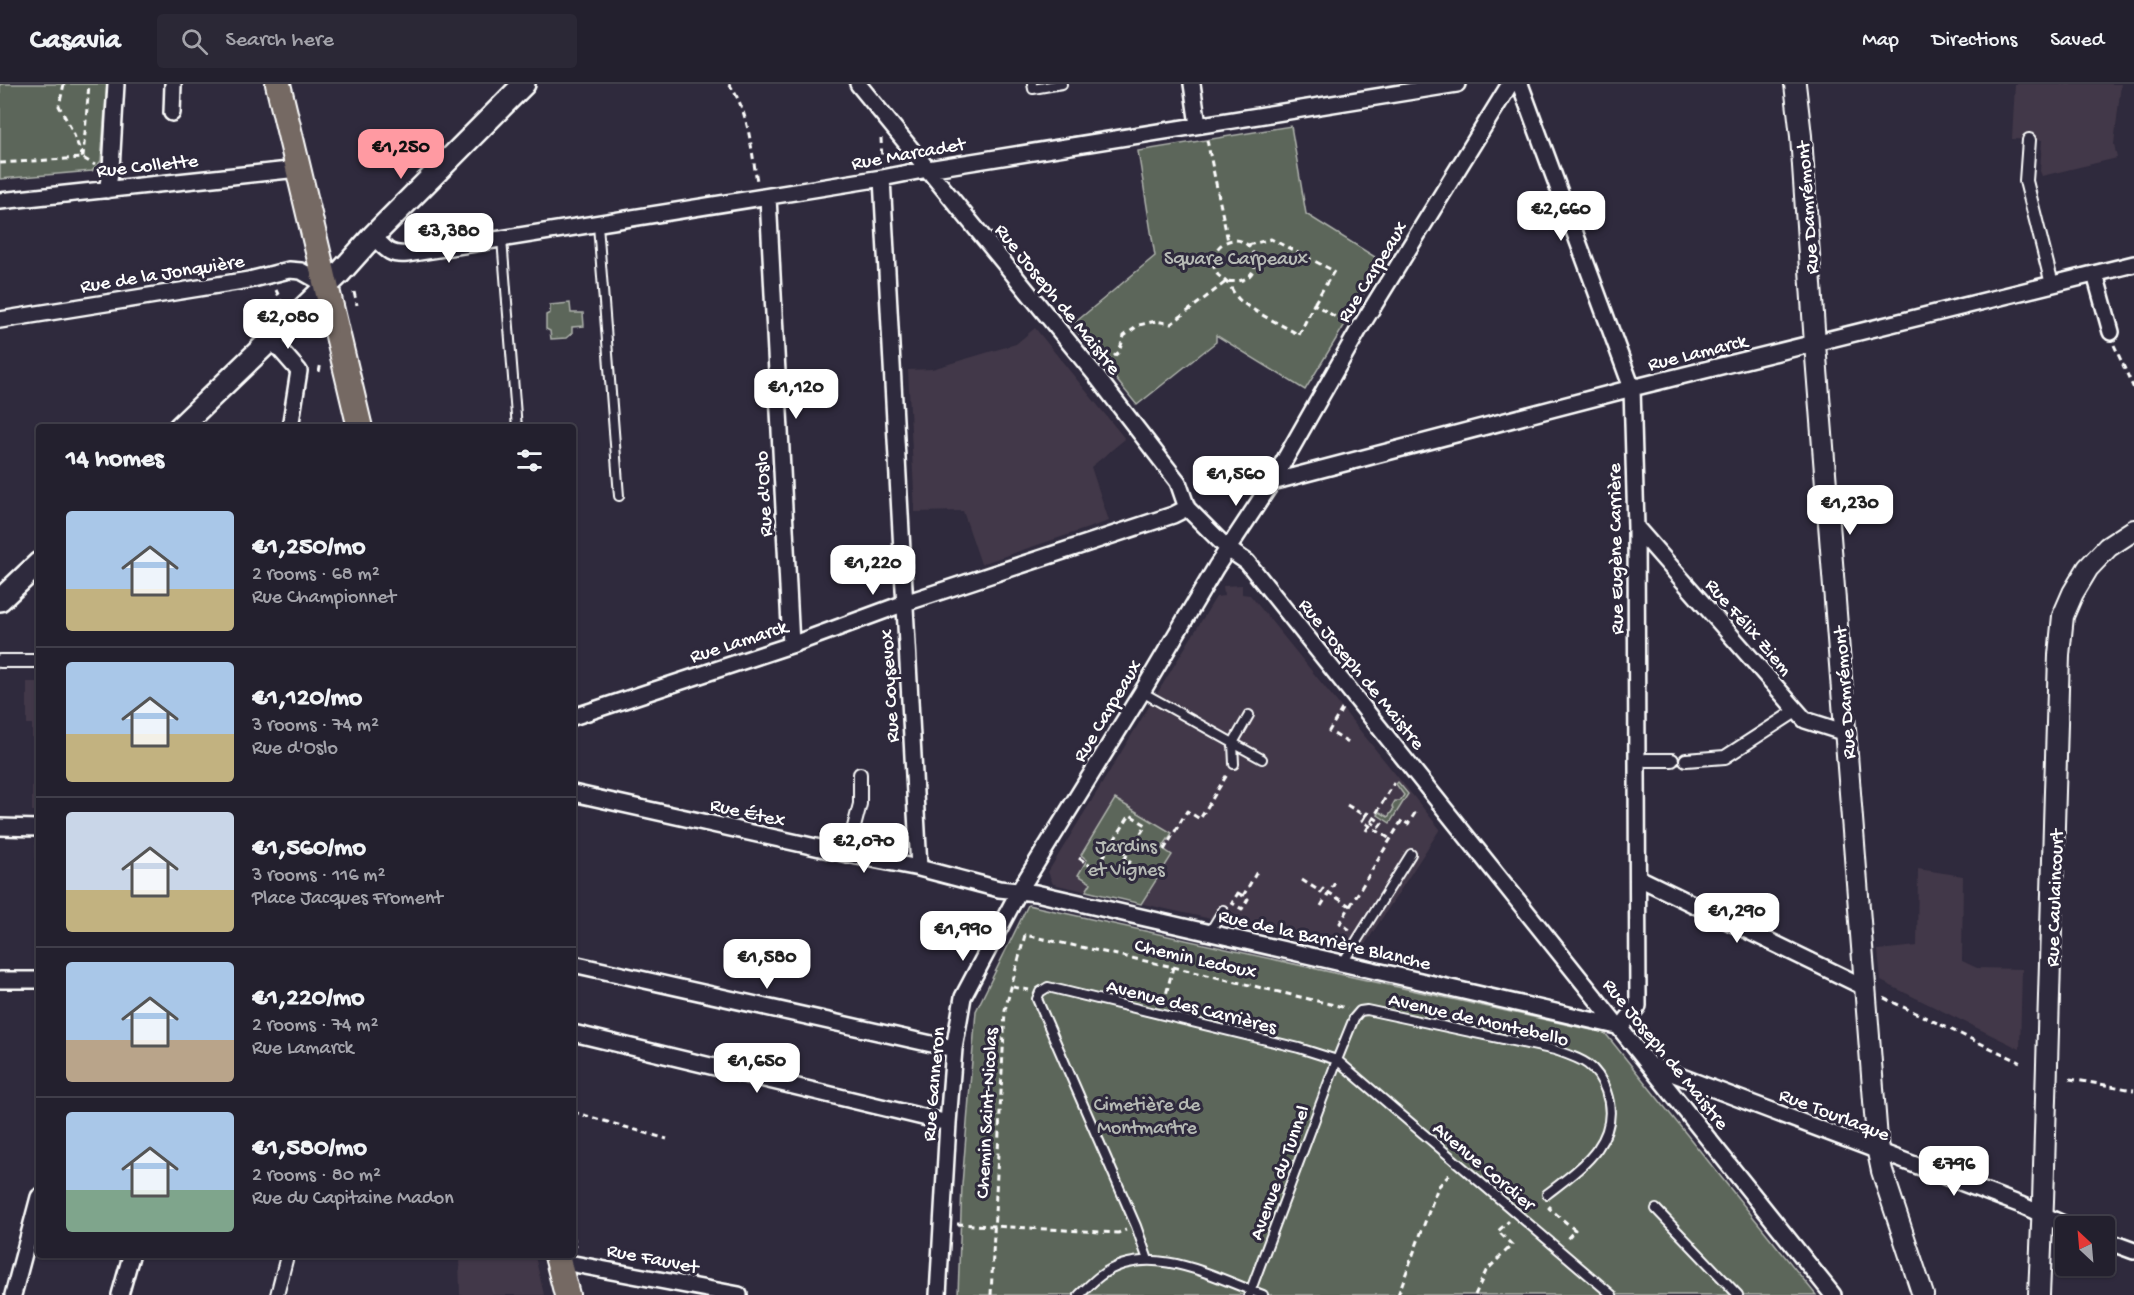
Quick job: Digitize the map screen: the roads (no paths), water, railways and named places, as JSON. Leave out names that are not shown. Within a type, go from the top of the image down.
[{"type":"main road","points":[[278,84],[359,424]]},
{"type":"main road","points":[[183,424],[326,285],[524,84]]},
{"type":"main road","points":[[0,600],[36,566]]},
{"type":"main road","points":[[558,1258],[567,1295]]},
{"type":"street","points":[[107,190],[111,169],[116,84]]},
{"type":"street","points":[[172,113],[173,84]]},
{"type":"street","name":"Rue Joseph de Maistre","points":[[858,84],[1094,373],[1178,482],[1187,508],[1228,549],[1247,562],[1833,1295]]},
{"type":"street","points":[[1192,84],[1201,125]]},
{"type":"street","name":"Rue Marcadet","points":[[373,236],[390,252],[397,255],[598,225],[928,169],[1457,84]]},
{"type":"street","name":"Rue Carpeaux","points":[[1019,891],[1228,549],[1272,482],[1384,289],[1510,84]]},
{"type":"street","name":"Rue Eugène Carrière","points":[[1520,84],[1632,388],[1636,527],[1638,1006],[1621,1028]]},
{"type":"street","name":"Rue Damrémont","points":[[1795,84],[1802,136],[1815,344],[1878,1152],[1882,1171],[1923,1295]]},
{"type":"street","points":[[2029,140],[2026,181],[2052,284]]},
{"type":"street","name":"Rue Collette","points":[[0,201],[298,169]]},
{"type":"street","name":"Rue Coysevox","points":[[882,178],[919,868]]},
{"type":"street","name":"Rue d'Oslo","points":[[768,197],[791,645]]},
{"type":"street","name":"Rue Lamarck","points":[[1272,482],[1632,388],[2134,264]]},
{"type":"street","name":"Rue de la Jonquière","points":[[0,320],[249,280],[289,270],[301,271],[326,285]]},
{"type":"street","points":[[2095,274],[2111,332]]},
{"type":"street","points":[[271,339],[299,370],[291,424]]},
{"type":"street","name":"Rue Lamarck","points":[[576,716],[791,645],[905,603],[1173,515],[1187,508]]},
{"type":"street","name":"Rue Félix Ziem","points":[[1636,527],[1805,720],[1846,732]]},
{"type":"street","name":"Rue Caulaincourt","points":[[2039,1295],[2059,655],[2064,616],[2073,593],[2088,568],[2112,543],[2134,530]]},
{"type":"street","points":[[0,661],[36,661]]},
{"type":"street","points":[[1686,760],[1725,757],[1796,711]]},
{"type":"street","points":[[1646,760],[1672,760]]},
{"type":"street","points":[[847,854],[860,804],[860,774]]},
{"type":"street","name":"Rue Étex","points":[[576,794],[919,868],[999,889],[1019,891]]},
{"type":"street","points":[[0,827],[36,828]]},
{"type":"street","points":[[1639,878],[1864,987]]},
{"type":"street","name":"Rue de la Barrière Blanche","points":[[1019,891],[1621,1028]]},
{"type":"street","name":"Rue Ganneron","points":[[938,1295],[954,1049],[963,997],[1019,891]]},
{"type":"street","points":[[576,965],[954,1049]]},
{"type":"street","points":[[0,980],[36,980]]},
{"type":"street","points":[[576,1034],[948,1123]]},
{"type":"street","name":"Rue Tourlaque","points":[[1651,1066],[2021,1205],[2055,1220]]},
{"type":"street","points":[[13,1295],[36,1208]]},
{"type":"street","points":[[2115,1244],[2134,1251]]},
{"type":"street","points":[[120,1295],[129,1258]]},
{"type":"street","points":[[277,1295],[286,1258]]},
{"type":"street","name":"Rue Fauvet","points":[[558,1258],[740,1295]]},
{"type":"lane","points":[[1032,84],[1033,89],[1062,84]]},
{"type":"lane","points":[[598,225],[619,496]]},
{"type":"lane","points":[[502,240],[517,424]]},
{"type":"lane","points":[[1142,692],[1262,759]]},
{"type":"lane","points":[[1234,764],[1233,743],[1249,715]]},
{"type":"lane","points":[[1342,964],[1411,854]]},
{"type":"lane","points":[[1209,933],[1223,910]]},
{"type":"lane","name":"Avenue des Carrières","points":[[1148,1260],[1136,1226],[1038,999],[1040,992],[1048,987],[1337,1060]]},
{"type":"lane","name":"Avenue de Montebello","points":[[1337,1060],[1354,1018],[1360,1011],[1367,1010],[1555,1050],[1581,1059],[1600,1075],[1611,1104],[1609,1129],[1597,1150],[1547,1194]]},
{"type":"lane","name":"Avenue Cordier","points":[[1337,1060],[1612,1295]]},
{"type":"lane","name":"Avenue du Tunnel","points":[[1250,1293],[1337,1060]]},
{"type":"lane","points":[[1656,1209],[1738,1295]]},
{"type":"lane","points":[[1079,1295],[1101,1275],[1126,1263],[1148,1260],[1193,1269],[1250,1293],[1263,1295]]},
{"type":"park label","name":"Square Carpeaux","points":[[1236,257]]},
{"type":"park label","name":"Jardins et Vignes","points":[[1126,856]]},
{"type":"park label","name":"Cimetière de Montmartre","points":[[1147,1114]]}]
